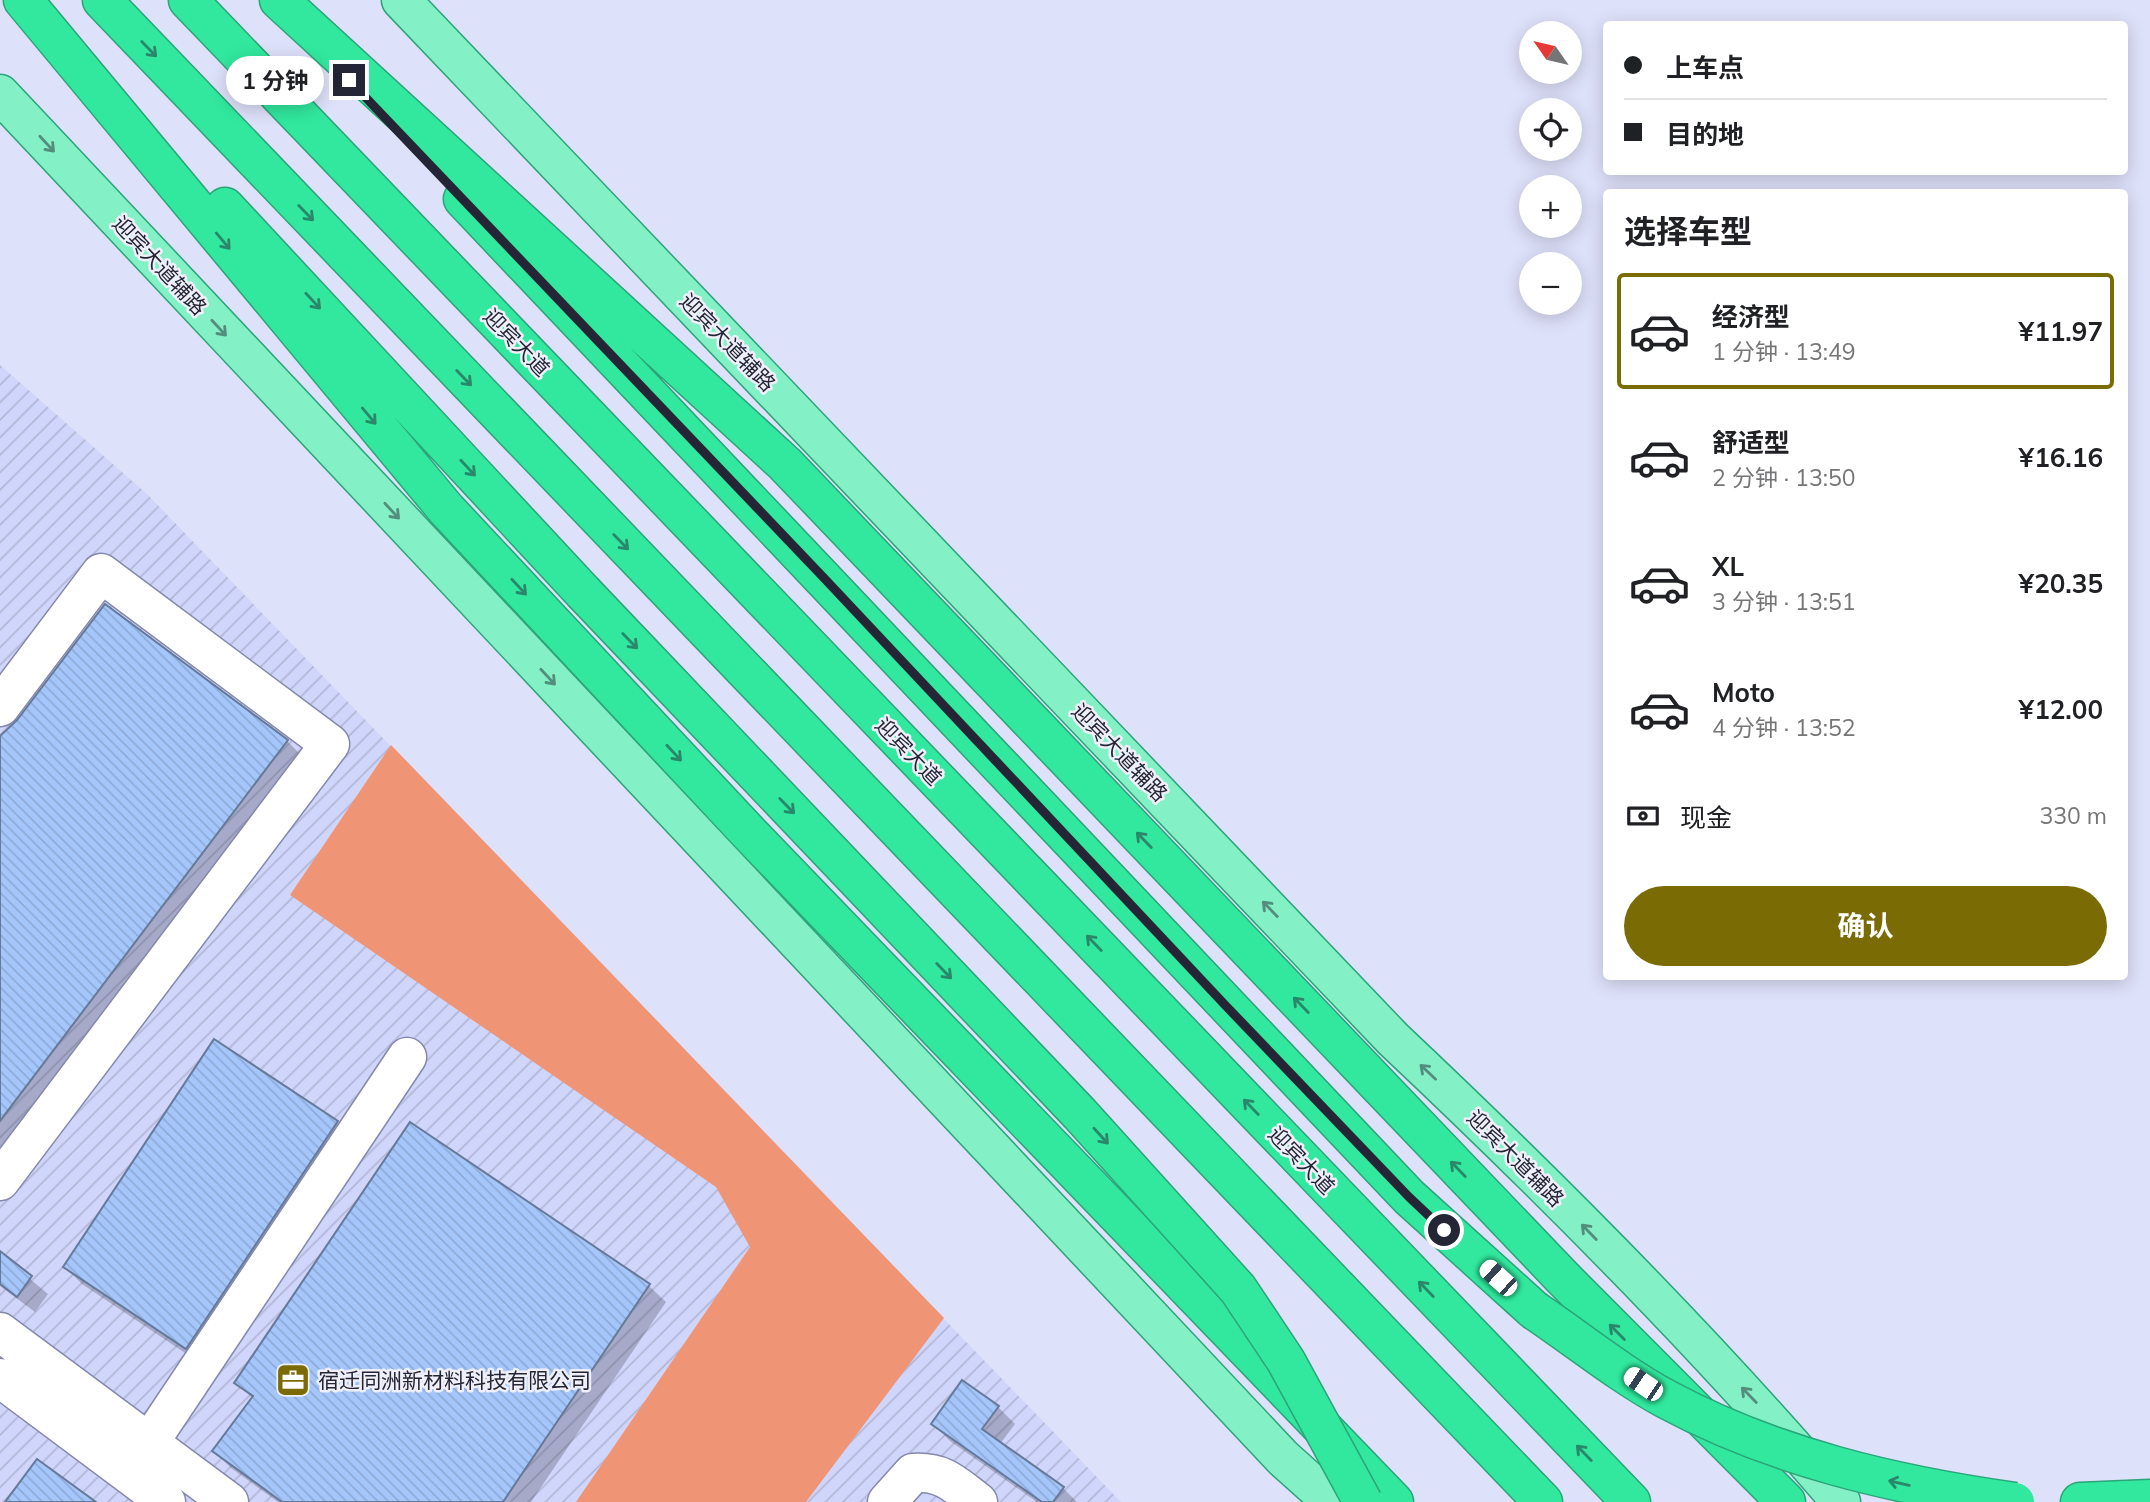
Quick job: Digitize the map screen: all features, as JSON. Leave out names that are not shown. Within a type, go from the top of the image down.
[{"type":"highway","points":[[23,0],[446,509],[749,833],[1394,1502]]},
{"type":"highway","points":[[33,0],[583,592],[1080,1114],[1238,1289],[1286,1361],[1363,1502]]},
{"type":"highway","points":[[102,0],[1543,1502]]},
{"type":"highway","name":"迎宾大道","points":[[188,0],[1631,1502]]},
{"type":"highway","points":[[273,0],[1409,1197],[1534,1310],[1665,1398],[1727,1427],[1844,1470],[1932,1490],[2015,1502]]},
{"type":"highway","points":[[279,0],[785,464],[1562,1278],[1786,1502]]},
{"type":"highway","points":[[2080,1502],[2150,1499]]},
{"type":"main road","name":"迎宾大道辅路","points":[[401,0],[1393,1039],[1474,1115],[1754,1400],[1841,1502]]},
{"type":"main road","name":"迎宾大道辅路","points":[[0,94],[1264,1437],[1332,1502]]},
{"type":"street","points":[[0,707],[101,573],[330,744],[0,1181]]},
{"type":"street","points":[[149,1443],[407,1057]]},
{"type":"street","points":[[0,1332],[229,1502]]},
{"type":"street","points":[[40,1361],[6,1394],[166,1502]]},
{"type":"street","points":[[887,1502],[913,1473],[927,1472],[941,1475],[978,1502]]},
{"type":"shaded area","points":[[0,365],[147,494],[1121,1502],[0,1502]]},
{"type":"shaded area","points":[[391,745],[944,1318],[806,1502],[576,1502],[750,1247],[716,1187],[290,895]]},
{"type":"building","points":[[105,604],[288,740],[0,1121],[0,736],[17,720]]},
{"type":"building","points":[[214,1039],[338,1121],[186,1349],[63,1267]]},
{"type":"building","points":[[410,1122],[650,1284],[503,1502],[282,1502],[212,1451],[253,1396],[234,1383]]},
{"type":"building","points":[[0,1251],[32,1276],[17,1297],[0,1284]]},
{"type":"building","points":[[962,1380],[999,1406],[982,1429],[1064,1487],[1053,1502],[1042,1502],[931,1424]]},
{"type":"building","points":[[37,1459],[96,1502],[5,1502]]},
{"type":"place","name":"宿迁同洲新材料科技有限公司","points":[[293,1380]]},
{"type":"route","points":[[349,80],[824,578],[1226,1006],[1444,1230]]}]
